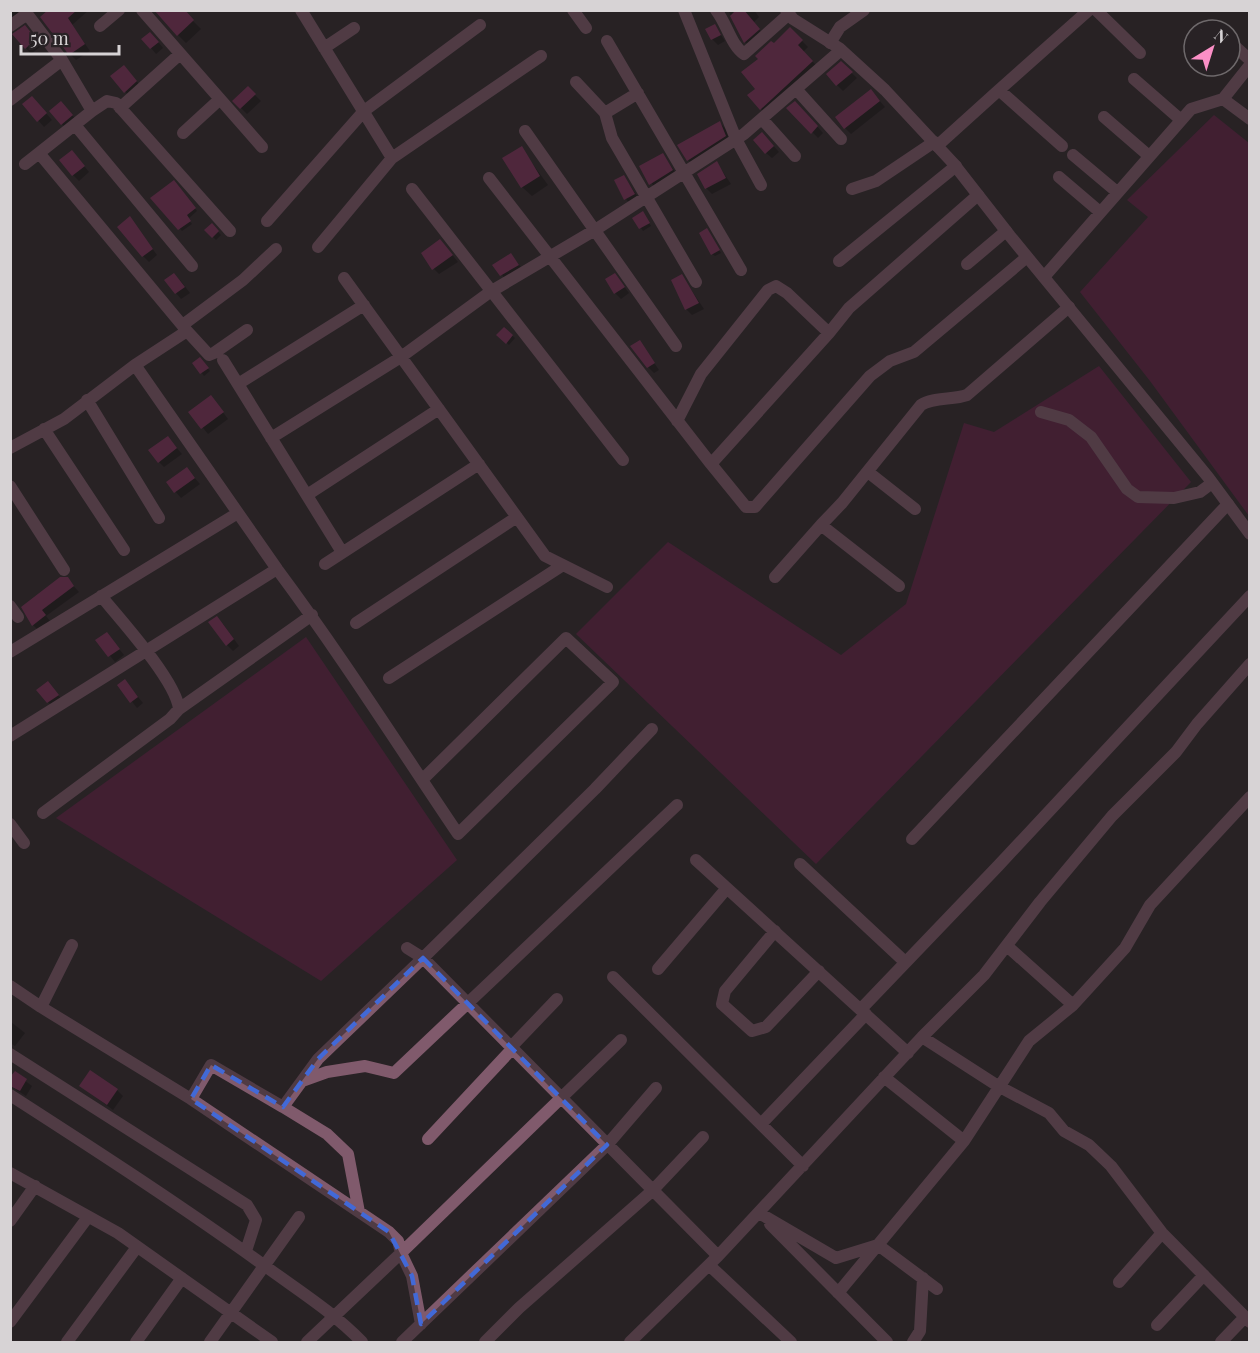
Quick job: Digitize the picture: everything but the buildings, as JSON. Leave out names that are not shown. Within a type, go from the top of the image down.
[{"type":"street","points":[[100,26],[119,10]]},
{"type":"street","points":[[142,10],[262,147]]},
{"type":"street","points":[[301,10],[392,158]]},
{"type":"street","points":[[573,10],[586,28]]},
{"type":"street","points":[[684,10],[736,139],[761,185]]},
{"type":"street","points":[[716,10],[728,25],[736,48],[744,54],[787,12],[841,50],[956,166],[1006,231],[1212,483],[1250,534]]},
{"type":"street","points":[[830,43],[840,27],[864,10]]},
{"type":"street","points":[[1096,10],[1140,53]]},
{"type":"street","points":[[10,26],[25,12],[62,60],[92,111]]},
{"type":"street","points":[[852,189],[876,181],[935,144],[999,90],[1083,12]]},
{"type":"street","points":[[267,221],[364,111],[480,25]]},
{"type":"street","points":[[324,48],[354,28]]},
{"type":"street","points":[[607,41],[741,270]]},
{"type":"street","points":[[271,438],[401,357],[490,292],[647,198],[736,139],[841,50]]},
{"type":"street","points":[[120,108],[180,54]]},
{"type":"street","points":[[318,247],[392,158],[541,56]]},
{"type":"street","points":[[10,100],[62,60]]},
{"type":"street","points":[[1044,278],[1191,109],[1223,99],[1250,65]]},
{"type":"street","points":[[1134,80],[1181,120]]},
{"type":"street","points":[[576,82],[605,113],[612,138],[696,282]]},
{"type":"street","points":[[796,89],[841,139]]},
{"type":"street","points":[[999,90],[1062,146]]},
{"type":"street","points":[[605,113],[638,93]]},
{"type":"street","points":[[1223,99],[1250,119]]},
{"type":"street","points":[[25,164],[92,111],[111,100],[230,231]]},
{"type":"street","points":[[183,133],[219,100]]},
{"type":"street","points":[[1104,117],[1149,156]]},
{"type":"street","points":[[762,119],[795,156]]},
{"type":"street","points":[[75,125],[192,266]]},
{"type":"street","points":[[525,131],[676,346]]},
{"type":"street","points":[[39,153],[209,355],[214,354],[247,330]]},
{"type":"street","points":[[1073,155],[1117,192]]},
{"type":"street","points":[[838,261],[956,166]]},
{"type":"street","points":[[489,177],[746,507],[755,507],[870,376],[890,362],[914,352],[1027,257]]},
{"type":"street","points":[[1059,177],[1100,212]]},
{"type":"street","points":[[412,189],[623,460]]},
{"type":"street","points":[[711,464],[865,291],[978,195]]},
{"type":"street","points":[[967,264],[1006,231]]},
{"type":"street","points":[[10,448],[44,429],[87,400],[185,328],[276,249]]},
{"type":"street","points":[[344,278],[545,556],[607,587]]},
{"type":"street","points":[[677,421],[701,374],[768,290],[776,286],[787,293],[829,333]]},
{"type":"street","points":[[238,384],[364,305]]},
{"type":"street","points":[[776,577],[868,472],[921,405],[928,400],[953,400],[967,395],[1069,307]]},
{"type":"street","points":[[223,360],[342,552]]},
{"type":"street","points":[[135,365],[312,615],[422,780],[458,834],[613,682],[566,638],[422,780]]},
{"type":"street","points":[[87,400],[159,518]]},
{"type":"street","points":[[307,495],[439,409]]},
{"type":"street","points":[[1041,412],[1070,420],[1091,437],[1127,489],[1138,497],[1182,496],[1200,492],[1212,483]]},
{"type":"street","points":[[44,429],[124,550]]},
{"type":"street","points":[[325,564],[479,464]]},
{"type":"street","points":[[868,472],[915,509]]},
{"type":"street","points":[[10,486],[64,570]]},
{"type":"street","points":[[912,839],[1228,504]]},
{"type":"street","points":[[10,652],[181,550],[238,513]]},
{"type":"street","points":[[356,623],[517,517]]},
{"type":"street","points":[[820,525],[899,586]]},
{"type":"street","points":[[389,678],[563,565]]},
{"type":"street","points":[[10,736],[147,653],[278,569]]},
{"type":"street","points":[[101,596],[147,653],[178,699],[179,709]]},
{"type":"street","points":[[761,1124],[863,1011],[904,961],[999,866],[1250,596]]},
{"type":"street","points":[[43,813],[170,719],[179,709],[312,615]]},
{"type":"street","points":[[630,1342],[759,1213],[884,1077],[984,975],[1040,902],[1112,816],[1176,752],[1197,724],[1250,664]]},
{"type":"street","points":[[283,1107],[318,1059],[595,789],[652,729]]},
{"type":"street","points":[[838,1293],[964,1141],[1029,1041],[1074,1005],[1125,948],[1150,905],[1250,797]]},
{"type":"street","points":[[302,1081],[327,1072],[365,1066],[394,1073],[677,805]]},
{"type":"street","points":[[10,824],[24,843]]},
{"type":"street","points":[[696,860],[908,1053]]},
{"type":"street","points":[[800,864],[904,961]]},
{"type":"street","points":[[658,969],[727,888]]},
{"type":"street","points":[[775,931],[725,991],[722,1004],[752,1031],[766,1027],[819,971]]},
{"type":"street","points":[[41,1007],[72,945]]},
{"type":"street","points":[[1007,946],[1074,1005]]},
{"type":"street","points":[[407,948],[423,958],[652,1191],[713,1260],[791,1342]]},
{"type":"street","points":[[613,977],[803,1166]]},
{"type":"street","points":[[10,986],[191,1099],[359,1212],[398,1241],[412,1276],[421,1324]]},
{"type":"street","points":[[428,1139],[557,999]]},
{"type":"street","points":[[922,1037],[998,1086],[1049,1113],[1064,1131],[1089,1145],[1111,1166],[1162,1233],[1247,1320],[1221,1342]]},
{"type":"street","points":[[307,1342],[562,1100],[621,1040]]},
{"type":"street","points":[[10,1054],[247,1205],[256,1220],[246,1251]]},
{"type":"street","points":[[191,1099],[211,1065],[327,1134],[348,1154],[359,1212]]},
{"type":"street","points":[[884,1077],[964,1141]]},
{"type":"street","points":[[402,1342],[607,1145],[656,1088]]},
{"type":"street","points":[[10,1095],[134,1174],[246,1251],[336,1316],[362,1342]]},
{"type":"street","points":[[484,1342],[519,1308],[652,1191],[703,1137]]},
{"type":"street","points":[[10,1173],[137,1247],[272,1342]]},
{"type":"street","points":[[10,1221],[35,1186]]},
{"type":"street","points":[[759,1213],[836,1258],[878,1245]]},
{"type":"street","points":[[759,1213],[888,1342]]},
{"type":"street","points":[[10,1322],[88,1217]]},
{"type":"street","points":[[210,1342],[299,1217]]},
{"type":"street","points":[[1119,1282],[1162,1233]]},
{"type":"street","points":[[878,1245],[937,1289]]},
{"type":"street","points":[[67,1342],[137,1247]]},
{"type":"street","points":[[1157,1324],[1204,1275]]},
{"type":"street","points":[[136,1342],[182,1278]]},
{"type":"street","points":[[913,1342],[920,1331],[923,1278]]},
{"type":"highlighted area","points":[[423,958],[607,1145],[421,1324],[412,1276],[389,1232],[191,1099],[211,1065],[283,1107],[318,1059]]},
{"type":"shaded area","points":[[1214,115],[1249,143],[1249,516],[1150,381],[1080,292],[1148,217],[1127,200]]},
{"type":"shaded area","points":[[1099,366],[1191,482],[816,864],[576,634],[668,542],[841,655],[906,604],[964,423],[994,432]]},
{"type":"shaded area","points":[[306,637],[457,860],[321,981],[56,818]]}]
